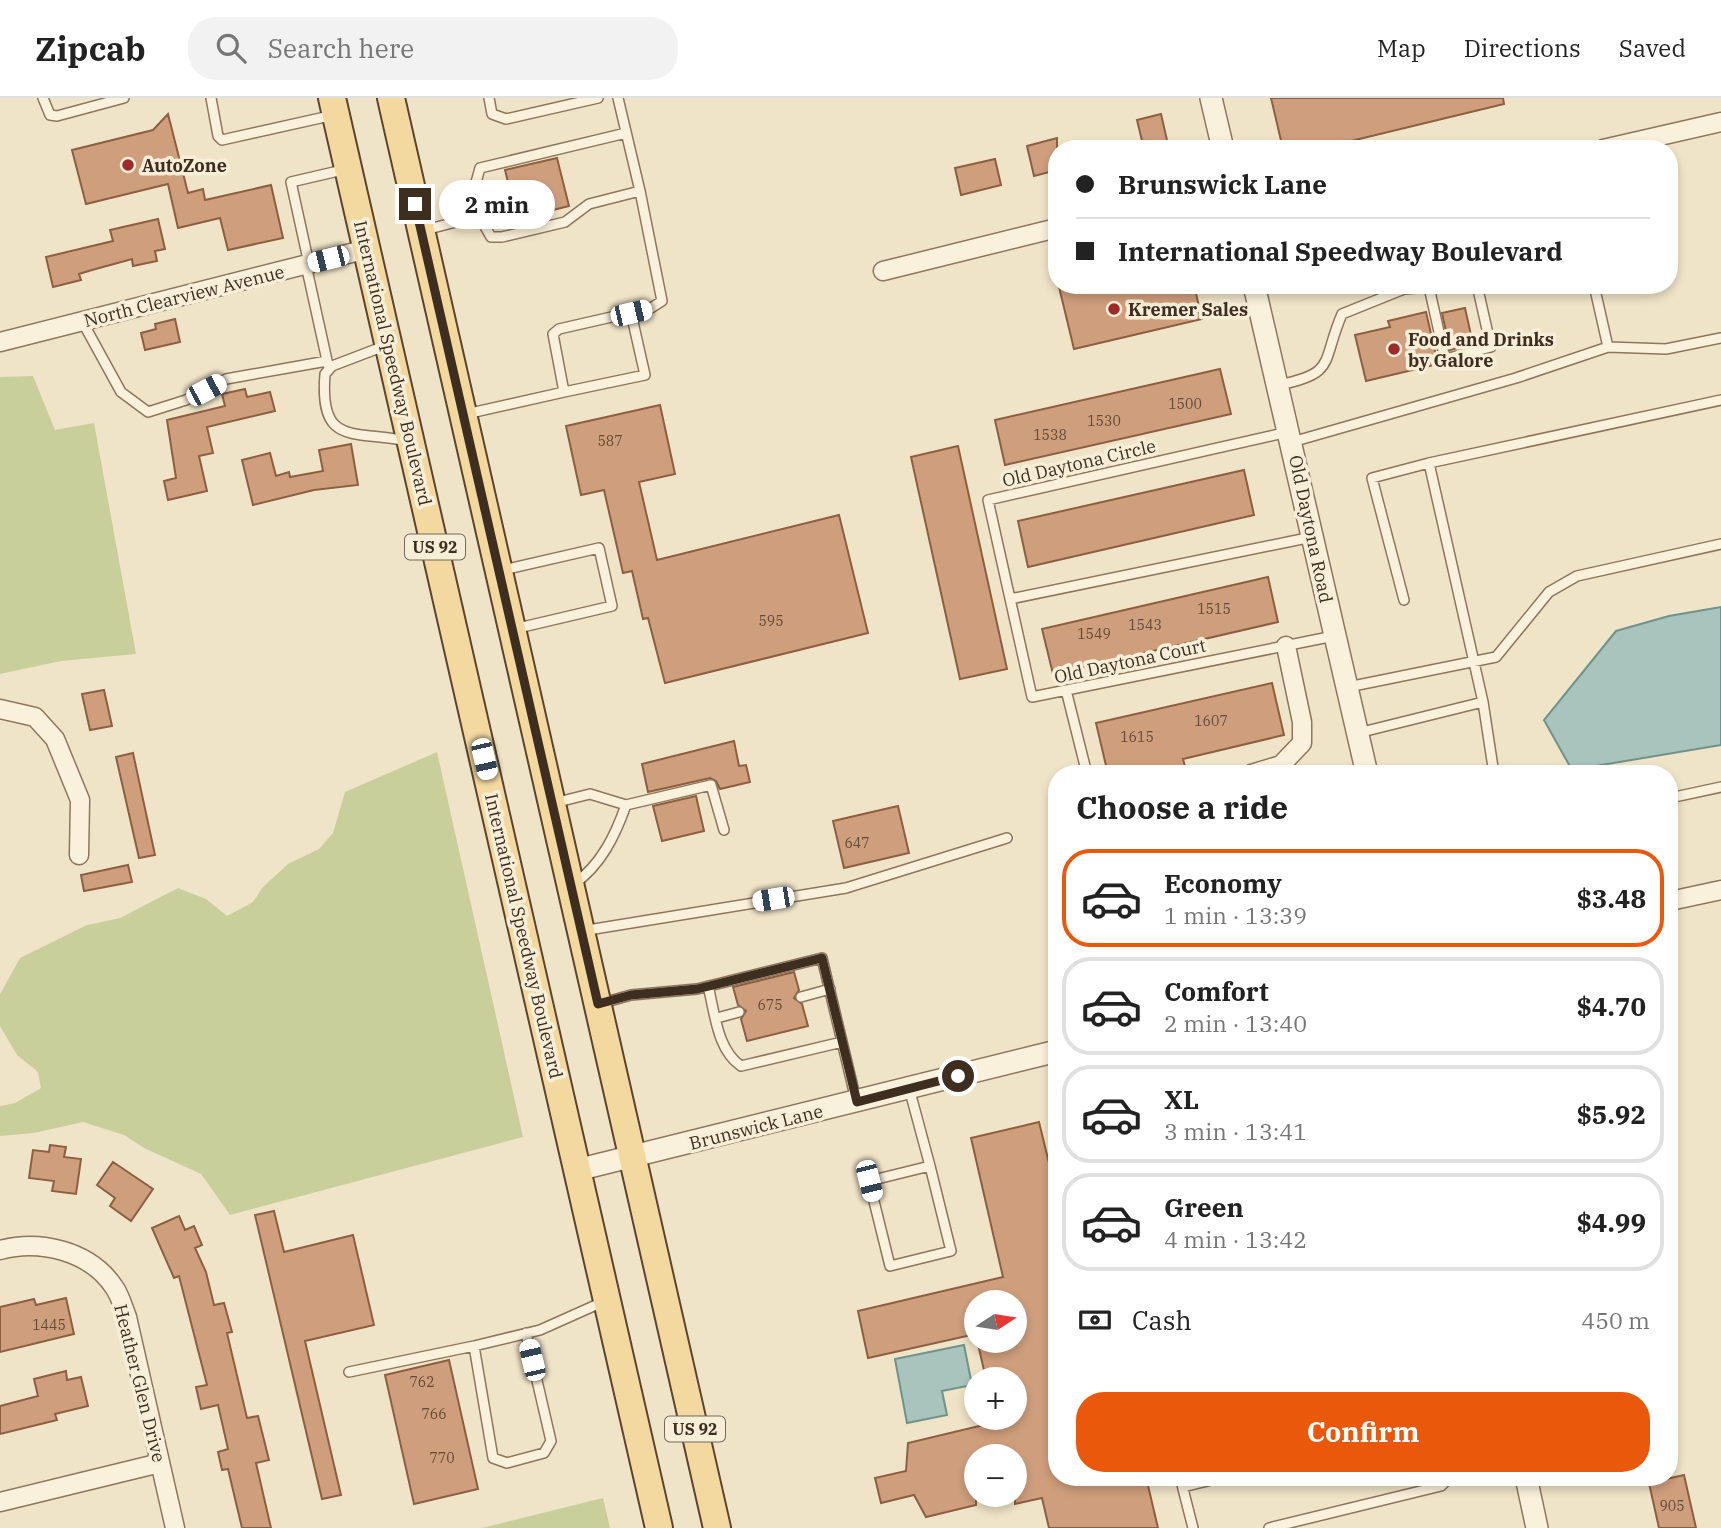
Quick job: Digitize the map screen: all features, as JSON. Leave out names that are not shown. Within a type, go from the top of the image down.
[{"type":"main road","name":"US 92","points":[[391,98],[718,1528]]},
{"type":"main road","name":"International Speedway Boulevard","points":[[334,107],[659,1528]]},
{"type":"street","points":[[1211,98],[1221,140]]},
{"type":"street","points":[[1641,140],[1721,121]]},
{"type":"street","points":[[883,271],[1048,230]]},
{"type":"street","name":"North Clearview Avenue","points":[[0,342],[367,249]]},
{"type":"street","name":"Old Daytona Road","points":[[1256,294],[1365,765]]},
{"type":"street","points":[[1281,765],[1302,743],[1302,722],[1286,646]]},
{"type":"street","points":[[0,709],[35,717],[55,739],[80,800],[79,855]]},
{"type":"street","points":[[1678,899],[1721,890]]},
{"type":"street","name":"Brunswick Lane","points":[[577,1170],[1048,1053]]},
{"type":"street","name":"Heather Glen Drive","points":[[0,1250],[46,1246],[76,1255],[100,1271],[115,1288],[127,1317],[175,1528]]},
{"type":"street","points":[[0,1502],[160,1463]]},
{"type":"street","points":[[1528,1486],[1537,1528]]},
{"type":"lane","points":[[43,98],[50,115],[57,116],[124,98]]},
{"type":"lane","points":[[211,98],[218,136],[222,140],[334,107]]},
{"type":"lane","points":[[489,98],[492,114],[506,119],[598,98]]},
{"type":"lane","points":[[564,392],[553,334],[559,329],[652,308],[662,301],[618,98]]},
{"type":"lane","points":[[626,133],[499,161],[480,168],[476,175],[479,216],[491,237],[502,237],[565,222],[589,204],[640,191]]},
{"type":"lane","points":[[348,169],[291,182],[328,366],[324,388],[327,414],[335,427],[351,435],[380,435],[411,442]]},
{"type":"lane","points":[[421,231],[479,216]]},
{"type":"lane","points":[[1279,385],[1310,379],[1325,367],[1342,314],[1387,294]]},
{"type":"lane","points":[[1431,294],[1445,359],[1491,347],[1479,294]]},
{"type":"lane","points":[[1596,294],[1608,347]]},
{"type":"lane","points":[[463,415],[645,375],[631,313]]},
{"type":"lane","points":[[82,321],[121,392],[148,412],[186,400],[226,379],[328,366],[389,345]]},
{"type":"lane","points":[[1291,437],[1516,378],[1608,347],[1666,349],[1721,338]]},
{"type":"lane","points":[[1404,600],[1372,478],[1429,463],[1721,400]]},
{"type":"lane","name":"Old Daytona Circle","points":[[1010,599],[988,500],[1291,437]]},
{"type":"lane","points":[[1429,463],[1483,702],[1493,765]]},
{"type":"lane","points":[[1010,599],[1312,537]]},
{"type":"lane","points":[[1347,688],[1496,657],[1549,592],[1577,576],[1721,544]]},
{"type":"lane","points":[[499,571],[599,548],[612,606],[512,629]]},
{"type":"lane","name":"Old Daytona Court","points":[[1010,599],[1032,697],[1334,636]]},
{"type":"lane","points":[[1066,690],[1085,765]]},
{"type":"lane","points":[[1357,733],[1483,702]]},
{"type":"lane","points":[[552,804],[590,794],[626,805],[711,785],[724,830]]},
{"type":"lane","points":[[1678,796],[1721,787]]},
{"type":"lane","points":[[571,886],[589,873],[616,834],[626,805]]},
{"type":"lane","points":[[581,931],[846,888],[1007,838]]},
{"type":"lane","points":[[598,1004],[631,995],[708,986],[822,958],[857,1102]]},
{"type":"lane","points":[[708,986],[730,1058],[741,1066],[842,1042]]},
{"type":"lane","points":[[801,997],[830,989]]},
{"type":"lane","points":[[716,1018],[740,1012]]},
{"type":"lane","points":[[909,1088],[930,1166],[951,1251],[890,1266],[869,1181],[930,1166]]},
{"type":"lane","points":[[349,1372],[526,1333],[607,1301]]},
{"type":"lane","points":[[474,1346],[493,1458],[507,1463],[544,1453],[551,1441],[526,1333]]},
{"type":"lane","points":[[1190,1486],[1182,1488],[1194,1528]]},
{"type":"lane","points":[[1269,1528],[1441,1486]]},
{"type":"green space","points":[[33,376],[55,430],[94,423],[136,654],[61,661],[0,674],[0,377]]},
{"type":"green space","points":[[437,752],[523,1137],[230,1215],[201,1174],[144,1148],[124,1135],[83,1122],[34,1133],[0,1136],[0,1106],[15,1103],[41,1088],[38,1072],[17,1055],[0,1026],[0,994],[20,958],[87,925],[120,918],[178,888],[206,899],[227,916],[253,902],[263,887],[288,864],[319,849],[333,833],[345,792]]},
{"type":"green space","points":[[603,1498],[610,1528],[482,1528]]},
{"type":"water","points":[[1721,607],[1721,745],[1602,765],[1569,765],[1544,720],[1616,631],[1669,616]]},
{"type":"water","points":[[964,1345],[968,1367],[964,1367],[964,1387],[942,1391],[947,1415],[907,1423],[895,1359]]},
{"type":"building","points":[[1271,98],[1503,98],[1504,104],[1355,140],[1281,140]]},
{"type":"building","points":[[168,114],[188,193],[203,189],[205,200],[271,185],[283,238],[228,250],[220,218],[178,228],[168,184],[86,204],[72,150],[153,130]]},
{"type":"building","points":[[1161,114],[1167,140],[1142,140],[1137,120]]},
{"type":"building","points":[[1048,140],[1048,172],[1034,176],[1027,146]]},
{"type":"building","points":[[557,158],[569,206],[517,219],[505,170]]},
{"type":"building","points":[[995,159],[1001,185],[961,195],[955,168]]},
{"type":"building","points":[[158,219],[165,249],[155,251],[157,261],[133,266],[132,259],[79,274],[81,280],[53,287],[46,257],[113,241],[110,230]]},
{"type":"building","points":[[1061,294],[1196,294],[1202,319],[1074,349]]},
{"type":"building","points":[[1465,308],[1473,344],[1450,350],[1442,313]]},
{"type":"building","points":[[1426,312],[1438,364],[1366,381],[1355,335],[1390,327],[1388,321]]},
{"type":"building","points":[[175,319],[180,342],[145,350],[141,333],[156,329],[155,324]]},
{"type":"building","points":[[1220,369],[1231,414],[1005,465],[995,420]]},
{"type":"building","points":[[245,389],[247,397],[270,392],[275,411],[207,427],[213,453],[199,456],[207,491],[168,500],[164,481],[176,478],[167,420],[225,406],[222,394]]},
{"type":"building","points":[[660,405],[675,474],[639,482],[657,560],[839,515],[868,633],[665,683],[648,618],[643,619],[632,571],[623,573],[604,490],[581,495],[566,426]]},
{"type":"building","points":[[351,444],[358,485],[314,490],[253,505],[242,460],[270,453],[276,476],[289,472],[290,477],[323,471],[319,450]]},
{"type":"building","points":[[958,446],[1007,669],[960,679],[911,457]]},
{"type":"building","points":[[1244,470],[1254,515],[1028,567],[1018,521]]},
{"type":"building","points":[[1268,577],[1278,622],[1053,674],[1042,629]]},
{"type":"building","points":[[1272,683],[1284,735],[1183,759],[1185,765],[1106,765],[1096,723]]},
{"type":"building","points":[[104,690],[112,726],[90,730],[82,694]]},
{"type":"building","points":[[734,741],[739,766],[746,765],[750,782],[720,789],[716,781],[710,778],[648,792],[642,764]]},
{"type":"building","points":[[133,753],[155,855],[139,858],[116,757]]},
{"type":"building","points":[[696,796],[704,831],[662,841],[653,806]]},
{"type":"building","points":[[898,806],[909,853],[844,868],[833,821]]},
{"type":"building","points":[[128,865],[132,882],[84,891],[81,875]]},
{"type":"building","points":[[794,972],[799,990],[794,998],[802,1004],[808,1026],[747,1041],[741,1019],[746,1011],[738,1005],[733,987]]},
{"type":"building","points":[[1039,1122],[1048,1159],[1048,1486],[1148,1486],[1158,1528],[1049,1528],[1042,1498],[1027,1501],[1027,1444],[964,1444],[964,1507],[968,1507],[926,1517],[914,1495],[881,1503],[875,1478],[906,1471],[908,1443],[964,1430],[1027,1430],[1027,1367],[983,1367],[980,1353],[1027,1353],[1027,1290],[964,1290],[964,1337],[868,1358],[858,1311],[1003,1277],[971,1138]]},
{"type":"building","points":[[50,1145],[66,1147],[64,1157],[81,1159],[76,1194],[52,1191],[54,1181],[29,1178],[33,1150],[49,1152]]},
{"type":"building","points":[[113,1162],[153,1189],[131,1221],[110,1206],[115,1198],[97,1185]]},
{"type":"building","points":[[274,1211],[284,1252],[353,1235],[374,1325],[305,1341],[341,1495],[322,1499],[255,1215]]},
{"type":"building","points":[[179,1216],[185,1230],[194,1226],[202,1245],[195,1248],[206,1272],[214,1305],[224,1303],[232,1332],[227,1333],[247,1418],[258,1416],[269,1460],[256,1463],[271,1528],[242,1528],[228,1469],[222,1470],[218,1452],[228,1449],[218,1405],[201,1409],[196,1387],[207,1385],[179,1276],[174,1278],[152,1228]]},
{"type":"building","points":[[66,1298],[74,1334],[0,1352],[0,1307],[34,1299],[36,1305]]},
{"type":"building","points":[[449,1360],[478,1489],[414,1504],[385,1375]]},
{"type":"building","points":[[66,1371],[67,1380],[81,1377],[88,1406],[55,1414],[57,1420],[0,1434],[0,1406],[38,1396],[34,1379]]},
{"type":"building","points":[[1684,1475],[1696,1528],[1659,1528],[1650,1486],[1678,1486],[1678,1476]]},
{"type":"place","name":"AutoZone","points":[[128,165]]},
{"type":"place","name":"Kremer Sales","points":[[1114,309]]},
{"type":"place","name":"Food and Drinks by Galore","points":[[1394,349]]},
{"type":"route","points":[[415,204],[598,1004],[631,995],[697,989],[822,958],[857,1102],[958,1076]]}]
